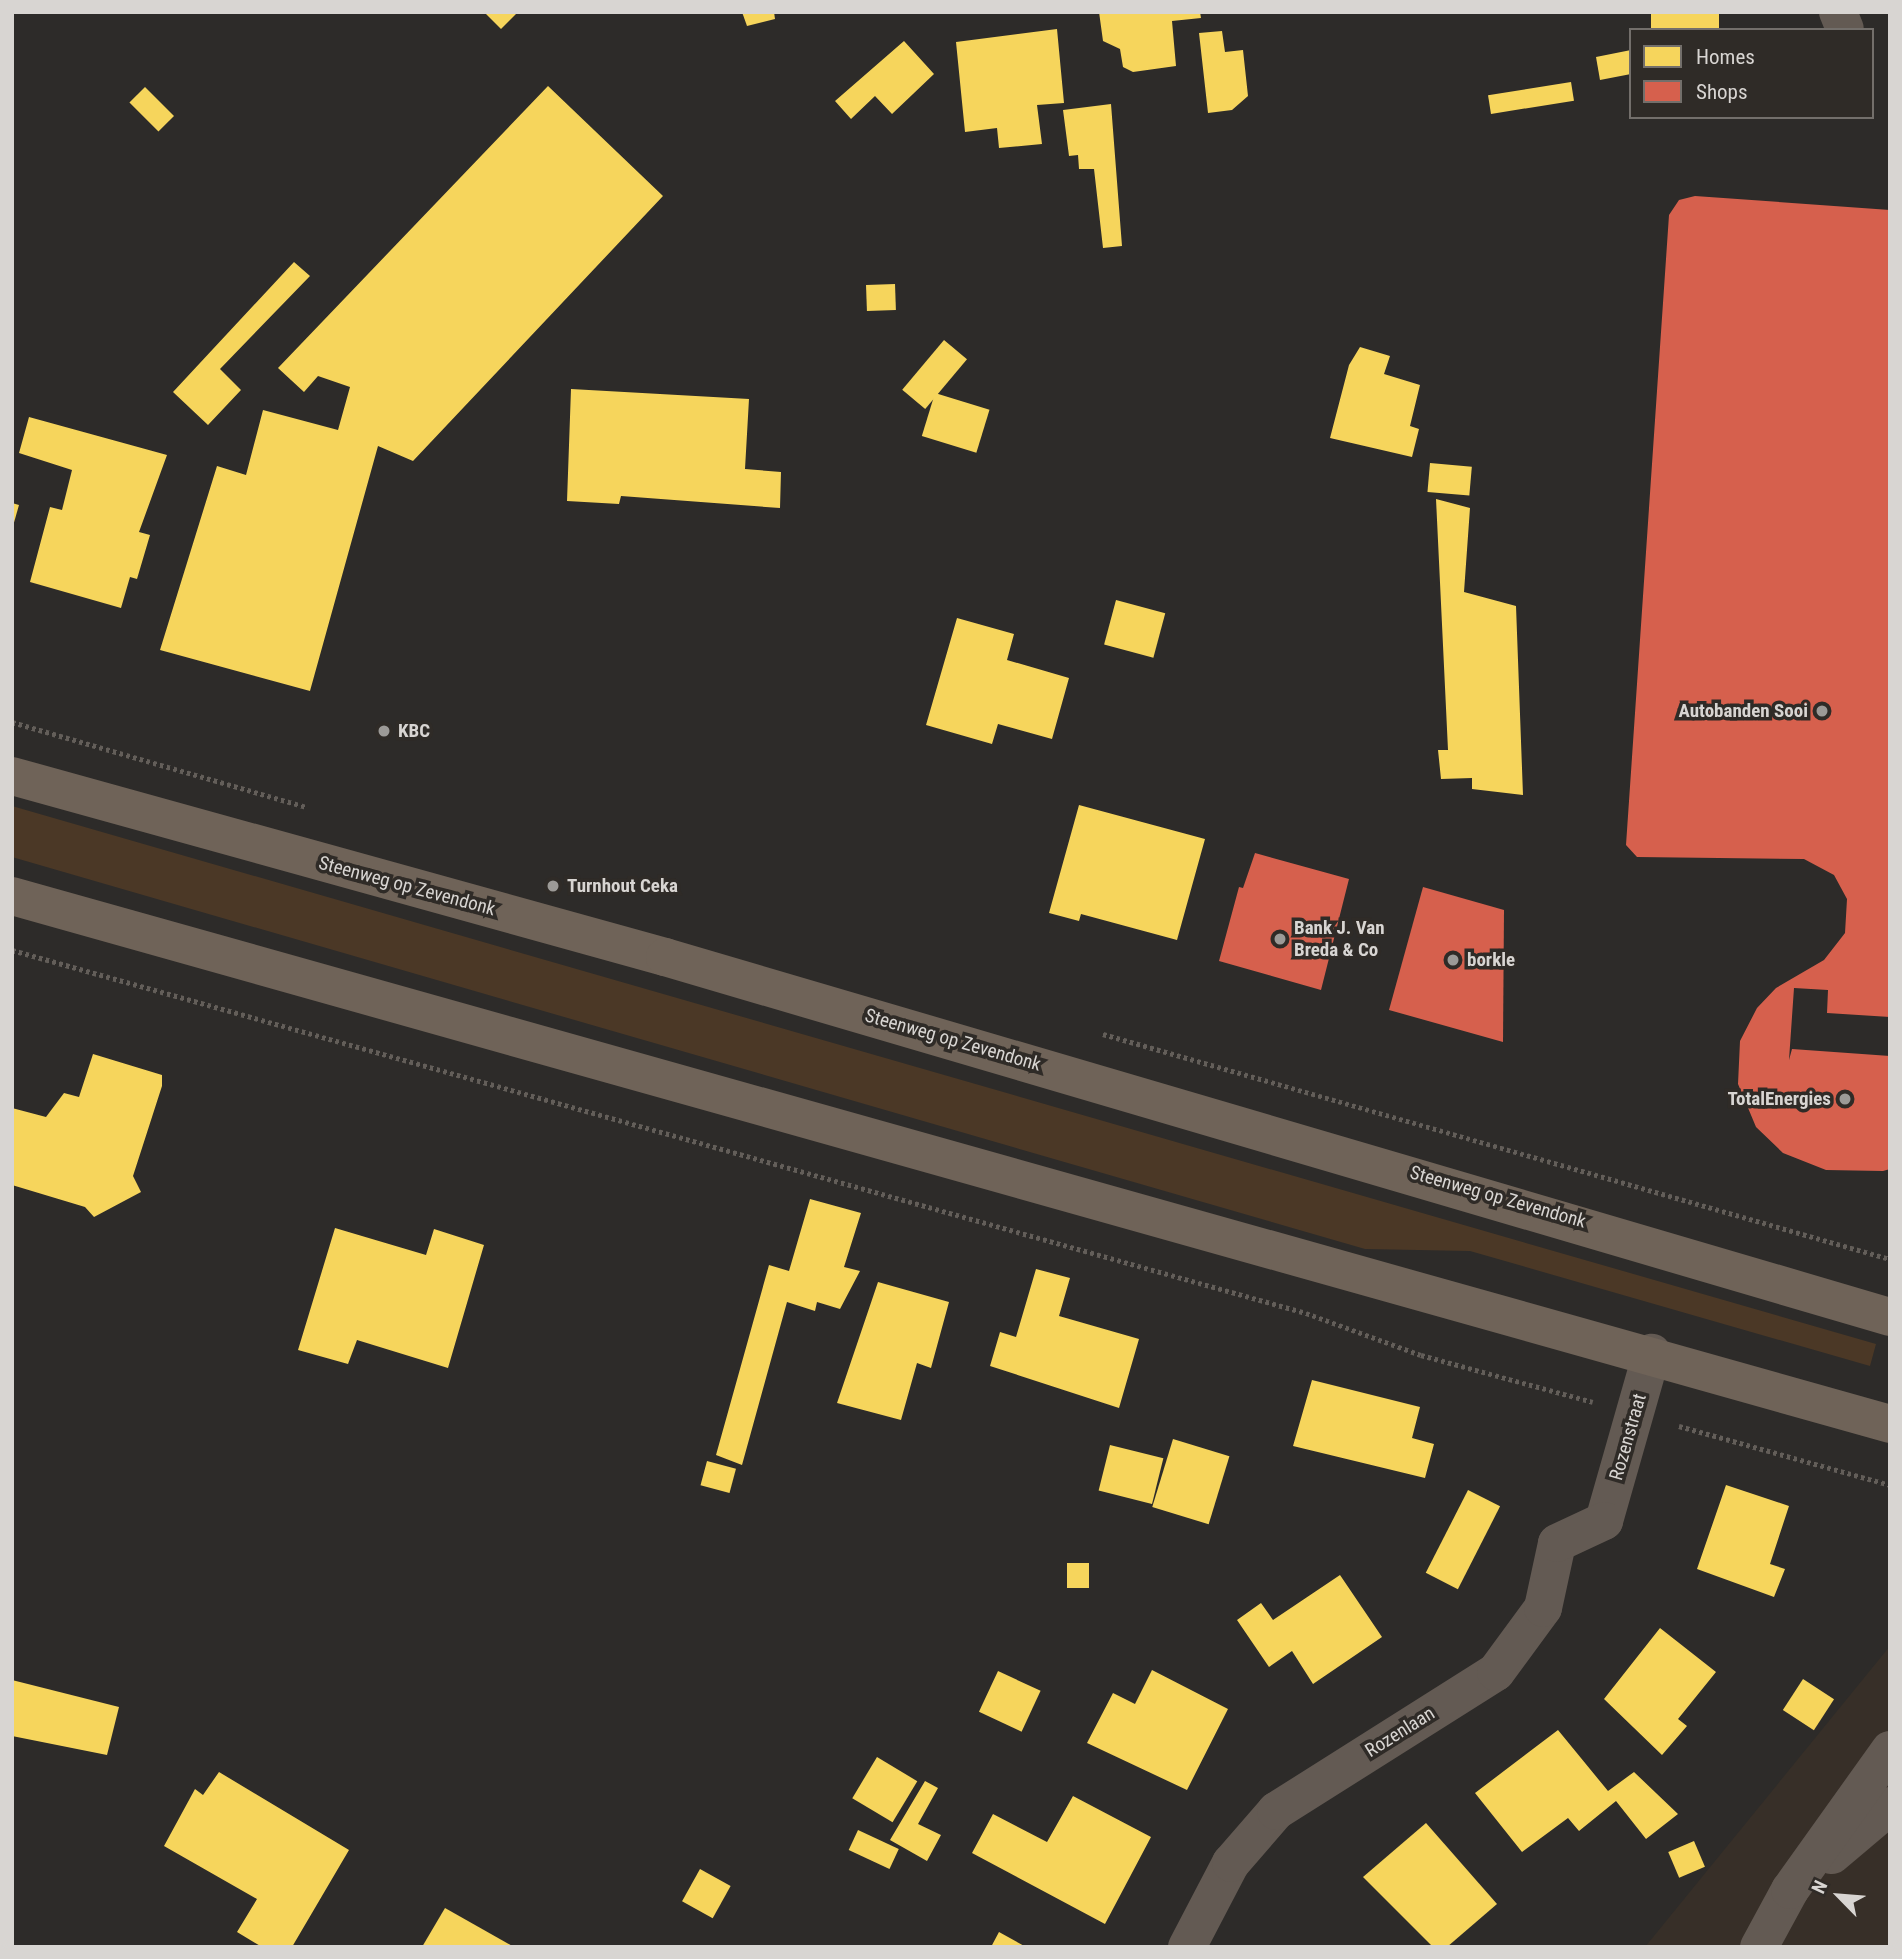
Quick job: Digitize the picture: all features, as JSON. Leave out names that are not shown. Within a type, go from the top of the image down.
[{"type":"main road","name":"Steenweg op Zevendonk","points":[[12,776],[666,957],[1890,1317]]},
{"type":"main road","points":[[12,896],[1652,1353],[1890,1424]]},
{"type":"street","name":"Rozenstraat","points":[[1604,1521],[1652,1353]]},
{"type":"street","name":"Rozenlaan","points":[[1187,1947],[1231,1863],[1276,1811],[1496,1672],[1542,1608],[1557,1543],[1604,1521]]},
{"type":"street","points":[[1759,1947],[1790,1890],[1890,1751]]},
{"type":"street","points":[[1790,1890],[1890,1806]]},
{"type":"path","points":[[12,950],[1306,1313],[1421,1355],[1889,1483]]},
{"type":"shaded area","points":[[12,806],[1876,1344],[1870,1366],[1470,1251],[1365,1249],[12,857]]},
{"type":"shaded area","points":[[1890,1646],[1890,1947],[1645,1947]]},
{"type":"building: Homes","points":[[484,12],[518,12],[501,29]]},
{"type":"building: Homes","points":[[742,12],[774,12],[775,19],[747,26]]},
{"type":"building: Homes","points":[[1099,12],[1200,12],[1201,18],[1172,21],[1176,66],[1133,72],[1123,67],[1120,49],[1103,41]]},
{"type":"building: Homes","points":[[1651,12],[1719,12],[1719,28],[1651,28]]},
{"type":"building: Homes","points":[[1057,29],[1064,103],[1037,105],[1042,144],[999,148],[997,128],[965,132],[956,42]]},
{"type":"building: Homes","points":[[1222,31],[1225,52],[1243,50],[1248,96],[1232,110],[1208,113],[1199,33]]},
{"type":"building: Homes","points":[[904,41],[934,74],[892,114],[875,96],[851,119],[835,101]]},
{"type":"building: Homes","points":[[1629,50],[1629,74],[1600,80],[1596,57]]},
{"type":"building: Homes","points":[[1571,82],[1574,101],[1491,114],[1488,95]]},
{"type":"building: Homes","points":[[548,86],[663,196],[413,461],[378,446],[310,691],[160,650],[217,466],[246,475],[263,410],[338,430],[350,387],[318,376],[304,392],[278,368]]},
{"type":"building: Homes","points":[[145,87],[174,116],[158,132],[129,103]]},
{"type":"building: Homes","points":[[1111,104],[1122,246],[1103,248],[1094,169],[1079,169],[1078,155],[1069,156],[1063,110]]},
{"type":"building: Homes","points":[[294,262],[310,276],[220,369],[241,390],[208,425],[173,392]]},
{"type":"building: Homes","points":[[895,284],[896,310],[867,311],[866,285]]},
{"type":"building: Homes","points":[[944,340],[967,359],[925,409],[902,390]]},
{"type":"building: Homes","points":[[1360,347],[1390,356],[1384,374],[1420,385],[1410,426],[1419,429],[1412,457],[1330,438],[1349,365]]},
{"type":"building: Homes","points":[[571,389],[749,399],[745,469],[781,472],[780,508],[621,496],[619,504],[567,501]]},
{"type":"building: Homes","points":[[935,393],[990,410],[976,453],[922,436]]},
{"type":"building: Homes","points":[[29,417],[167,455],[139,532],[150,535],[137,579],[130,577],[121,608],[30,582],[50,507],[62,510],[72,470],[19,453]]},
{"type":"building: Homes","points":[[1430,463],[1472,467],[1469,496],[1427,492]]},
{"type":"building: Homes","points":[[1436,499],[1470,508],[1464,592],[1516,606],[1523,795],[1472,789],[1472,778],[1441,779],[1438,750],[1448,750]]},
{"type":"building: Homes","points":[[12,503],[19,505],[13,526],[12,526]]},
{"type":"building: Homes","points":[[1116,600],[1165,613],[1153,658],[1104,644]]},
{"type":"building: Homes","points":[[957,618],[1014,634],[1007,660],[1069,678],[1052,739],[998,724],[992,744],[926,725]]},
{"type":"building: Homes","points":[[1079,805],[1205,839],[1177,940],[1081,914],[1079,921],[1049,913]]},
{"type":"building: Homes","points":[[93,1054],[162,1075],[162,1086],[133,1176],[141,1192],[94,1217],[85,1207],[12,1185],[12,1108],[46,1117],[64,1093],[79,1097]]},
{"type":"building: Homes","points":[[810,1199],[861,1213],[844,1267],[860,1271],[840,1309],[817,1302],[815,1311],[787,1302],[742,1465],[716,1455],[769,1265],[789,1271]]},
{"type":"building: Homes","points":[[335,1228],[426,1255],[434,1229],[484,1245],[448,1368],[357,1340],[348,1364],[298,1350]]},
{"type":"building: Homes","points":[[1036,1269],[1070,1278],[1059,1316],[1139,1339],[1119,1408],[990,1366],[1000,1332],[1016,1337]]},
{"type":"building: Homes","points":[[878,1282],[949,1302],[931,1368],[917,1363],[901,1420],[837,1403]]},
{"type":"building: Homes","points":[[1312,1380],[1420,1407],[1412,1438],[1434,1444],[1425,1478],[1293,1446]]},
{"type":"building: Homes","points":[[1173,1439],[1229,1456],[1209,1524],[1152,1507]]},
{"type":"building: Homes","points":[[1110,1445],[1163,1458],[1152,1504],[1099,1491]]},
{"type":"building: Homes","points":[[707,1461],[736,1469],[730,1493],[701,1485]]},
{"type":"building: Homes","points":[[1726,1485],[1789,1506],[1770,1564],[1785,1569],[1774,1597],[1697,1569]]},
{"type":"building: Homes","points":[[1468,1490],[1500,1506],[1458,1589],[1426,1573]]},
{"type":"building: Homes","points":[[1067,1563],[1089,1563],[1089,1588],[1067,1588]]},
{"type":"building: Homes","points":[[1340,1575],[1382,1637],[1313,1684],[1292,1651],[1269,1667],[1237,1620],[1261,1603],[1273,1620]]},
{"type":"building: Homes","points":[[1660,1628],[1716,1672],[1678,1719],[1687,1726],[1662,1755],[1604,1699]]},
{"type":"building: Homes","points":[[1152,1670],[1228,1709],[1187,1790],[1087,1743],[1113,1693],[1135,1704]]},
{"type":"building: Homes","points":[[998,1671],[1041,1691],[1022,1732],[979,1712]]},
{"type":"building: Homes","points":[[1803,1679],[1834,1699],[1814,1730],[1783,1710]]},
{"type":"building: Homes","points":[[12,1680],[119,1707],[107,1755],[12,1736]]},
{"type":"building: Homes","points":[[1558,1730],[1608,1791],[1634,1772],[1678,1814],[1646,1839],[1616,1801],[1579,1831],[1568,1818],[1522,1852],[1475,1793]]},
{"type":"building: Homes","points":[[877,1757],[917,1781],[893,1822],[852,1798]]},
{"type":"building: Homes","points":[[219,1772],[349,1850],[292,1947],[262,1947],[237,1932],[257,1899],[164,1846],[195,1789],[203,1795]]},
{"type":"building: Homes","points":[[925,1781],[938,1788],[918,1824],[941,1835],[927,1861],[890,1840]]},
{"type":"building: Homes","points":[[1073,1796],[1151,1837],[1105,1924],[972,1853],[993,1814],[1047,1842]]},
{"type":"building: Homes","points":[[1426,1823],[1497,1904],[1447,1947],[1433,1947],[1363,1877]]},
{"type":"building: Homes","points":[[858,1830],[899,1849],[889,1869],[849,1850]]},
{"type":"building: Homes","points":[[1694,1841],[1705,1867],[1679,1878],[1668,1852]]},
{"type":"building: Homes","points":[[700,1869],[731,1886],[713,1918],[682,1901]]},
{"type":"building: Homes","points":[[445,1908],[514,1947],[422,1947]]},
{"type":"building: Homes","points":[[999,1932],[1026,1947],[991,1947]]},
{"type":"building: Shops","points":[[1695,196],[1890,210],[1890,1017],[1827,1013],[1828,990],[1794,988],[1789,1060],[1792,1049],[1890,1056],[1890,1169],[1883,1171],[1826,1170],[1783,1153],[1756,1127],[1738,1084],[1740,1041],[1757,1008],[1776,988],[1824,960],[1845,933],[1847,899],[1834,875],[1804,859],[1637,857],[1626,845],[1669,215],[1679,200]]},
{"type":"building: Shops","name":"Bank J. Van Breda & Co","points":[[1255,853],[1349,879],[1321,990],[1219,961],[1239,887],[1243,888]]},
{"type":"building: Shops","name":"borkle","points":[[1423,887],[1504,910],[1503,1042],[1389,1010]]},
{"type":"place","name":"Autobanden Sooi","points":[[1822,711]]},
{"type":"place","name":"KBC","points":[[384,731]]},
{"type":"place","name":"Turnhout Ceka","points":[[553,886]]},
{"type":"place","name":"Bank J. Van Breda & Co","points":[[1280,939]]},
{"type":"place","name":"borkle","points":[[1453,960]]},
{"type":"place","name":"TotalEnergies","points":[[1845,1099]]}]
